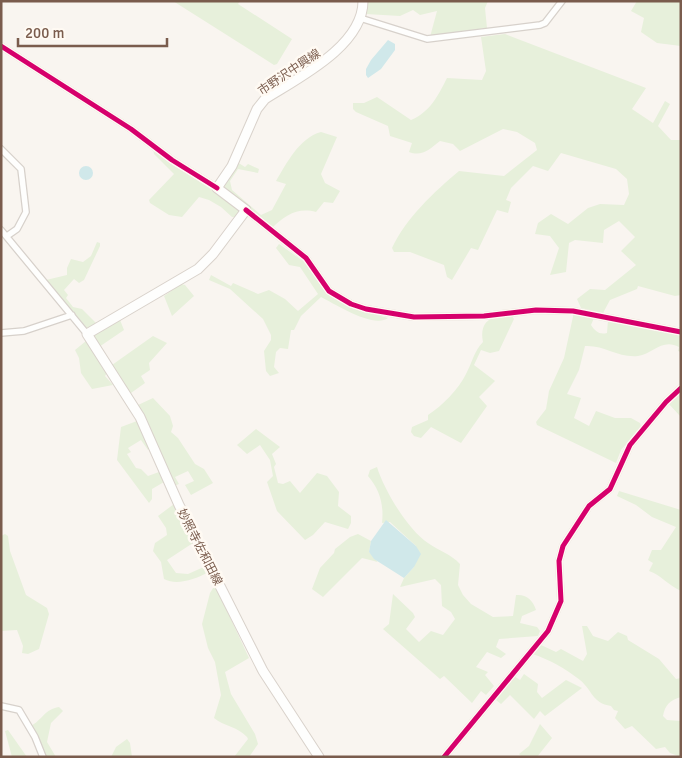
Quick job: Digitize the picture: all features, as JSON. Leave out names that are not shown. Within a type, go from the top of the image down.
[{"type":"main road","name":"市野沢中興線","points":[[217,188],[232,166],[260,104],[329,58],[346,40],[360,18],[363,1]]},
{"type":"main road","points":[[87,334],[198,269],[213,254],[246,210],[217,188]]},
{"type":"main road","name":"妙照寺佐和田線","points":[[87,334],[140,417],[179,505],[263,671],[319,757]]},
{"type":"street","points":[[360,18],[401,30],[420,39],[445,38],[540,25],[545,23],[562,1]]},
{"type":"street","points":[[1,46],[131,129],[172,160],[217,188]]},
{"type":"street","points":[[1,149],[21,169],[26,212],[17,229],[6,236]]},
{"type":"street","points":[[246,210],[306,258],[329,291],[351,304],[366,309],[414,318],[484,316],[536,310],[573,311],[681,332]]},
{"type":"street","points":[[1,230],[87,334]]},
{"type":"street","points":[[1,333],[24,332],[72,315]]},
{"type":"street","points":[[444,757],[548,631],[561,601],[559,561],[563,546],[589,506],[610,488],[630,445],[666,402],[681,388]]},
{"type":"street","points":[[1,706],[18,710],[35,737],[43,757]]},
{"type":"green space","points":[[173,1],[240,1],[238,4],[292,39],[277,64],[274,65]]},
{"type":"green space","points":[[367,1],[488,1],[485,8],[487,28],[430,37],[437,11],[420,15],[413,10],[400,16],[366,14]]},
{"type":"green space","points":[[637,1],[681,1],[681,46],[657,43],[641,32],[644,18],[631,11]]},
{"type":"green space","points":[[505,34],[646,88],[632,109],[653,123],[665,101],[670,104],[658,126],[671,140],[681,140],[681,295],[675,296],[638,286],[637,289],[610,300],[603,313],[581,308],[577,299],[590,289],[605,290],[636,265],[621,251],[635,237],[619,221],[604,230],[603,243],[575,240],[569,243],[566,272],[550,275],[559,248],[550,236],[535,234],[538,223],[551,214],[568,224],[588,208],[600,204],[624,205],[629,194],[627,179],[616,169],[561,153],[548,171],[533,166],[511,188],[506,200],[511,202],[508,213],[497,210],[478,250],[471,248],[452,280],[447,277],[444,265],[410,252],[394,252],[392,248],[413,216],[459,171],[504,176],[537,150],[535,143],[517,132],[503,129],[460,151],[453,144],[440,141],[422,153],[409,152],[412,143],[390,136],[388,126],[356,112],[353,109],[353,103],[364,103],[377,97],[411,120],[418,117],[437,97],[447,78],[482,80],[486,71],[481,37]]},
{"type":"green space","points":[[321,132],[337,137],[321,174],[325,183],[340,191],[333,203],[324,202],[316,212],[298,211],[292,213],[272,228],[219,189],[237,162],[245,167],[248,164],[259,169],[258,173],[238,169],[230,181],[232,190],[261,215],[272,210],[286,184],[276,181],[294,152],[306,140]]},
{"type":"green space","points":[[153,148],[241,211],[236,217],[232,217],[221,207],[199,197],[182,217],[169,215],[150,203],[149,200],[174,174],[154,154]]},
{"type":"green space","points":[[97,242],[100,243],[100,246],[84,280],[79,283],[74,279],[64,290],[68,295],[66,298],[73,307],[82,309],[98,325],[87,328],[46,280],[67,275],[67,268],[71,259],[83,262],[91,256]]},
{"type":"green space","points":[[279,244],[303,261],[329,295],[359,310],[388,318],[382,321],[364,318],[321,297],[301,316],[294,330],[291,330],[288,349],[280,348],[276,352],[274,367],[279,373],[270,376],[266,371],[264,351],[271,340],[271,335],[263,319],[230,289],[209,280],[211,275],[231,286],[233,283],[258,294],[269,290],[285,299],[298,311],[318,294],[300,267],[289,265],[276,248]]},
{"type":"green space","points":[[181,284],[185,285],[194,296],[172,316],[164,296]]},
{"type":"green space","points":[[574,312],[594,318],[591,325],[599,333],[607,333],[608,320],[681,334],[681,352],[678,351],[679,347],[668,344],[638,356],[624,355],[599,347],[585,346],[579,370],[567,394],[581,398],[574,418],[589,426],[596,411],[615,418],[631,418],[640,423],[641,427],[621,450],[616,463],[537,425],[536,422],[546,409],[549,391],[564,358]]},
{"type":"green space","points":[[512,316],[514,319],[499,351],[490,353],[481,350],[474,365],[495,381],[479,397],[487,406],[461,443],[431,427],[421,438],[414,436],[411,432],[412,427],[428,420],[428,415],[445,402],[459,386],[477,349],[483,342],[482,332],[484,325],[493,317]]},
{"type":"green space","points":[[120,320],[124,330],[99,347],[94,337],[95,334]]},
{"type":"green space","points":[[153,336],[167,343],[149,363],[150,370],[141,376],[145,383],[131,393],[112,370],[112,365]]},
{"type":"green space","points":[[86,341],[107,373],[105,376],[113,385],[92,389],[81,373],[79,358],[75,350]]},
{"type":"green space","points":[[681,391],[681,426],[680,416],[668,403]]},
{"type":"green space","points":[[153,398],[170,416],[173,426],[171,432],[178,438],[195,464],[204,469],[213,483],[191,495],[185,485],[194,481],[188,471],[175,477],[179,484],[174,486],[138,405]]},
{"type":"green space","points":[[137,421],[150,447],[148,450],[141,440],[128,448],[131,452],[127,454],[136,468],[141,469],[148,476],[159,472],[164,482],[152,489],[152,499],[149,503],[117,460],[121,427]]},
{"type":"green space","points":[[256,429],[280,447],[272,454],[276,464],[274,467],[278,483],[283,484],[290,481],[300,493],[317,473],[327,476],[339,492],[338,506],[351,516],[351,523],[348,529],[325,522],[313,535],[305,540],[277,511],[267,482],[273,476],[270,460],[260,445],[247,454],[237,445]]},
{"type":"green space","points":[[377,467],[391,498],[413,529],[428,543],[460,564],[458,585],[463,595],[471,604],[493,617],[513,616],[516,595],[526,597],[535,606],[536,610],[522,616],[520,623],[537,627],[540,631],[538,636],[499,639],[496,647],[506,654],[501,658],[487,652],[476,667],[488,672],[485,675],[494,686],[486,695],[481,691],[472,703],[444,676],[440,679],[383,629],[389,624],[393,594],[413,613],[415,617],[406,629],[419,642],[431,631],[443,635],[455,619],[451,612],[442,606],[441,585],[435,579],[400,587],[404,578],[414,567],[416,546],[390,522],[382,523],[380,498],[376,487],[368,476],[370,470]]},
{"type":"green space","points":[[619,491],[681,510],[681,591],[649,571],[653,563],[648,560],[652,550],[661,550],[676,527],[652,517],[636,505],[617,496]]},
{"type":"green space","points":[[174,504],[193,543],[167,560],[176,573],[188,574],[206,566],[207,573],[180,582],[164,579],[161,562],[153,551],[155,543],[167,535],[166,528],[158,516]]},
{"type":"green space","points":[[5,534],[8,536],[10,551],[26,595],[47,608],[49,614],[39,649],[28,654],[22,653],[23,646],[17,630],[1,631],[1,536]]},
{"type":"green space","points":[[358,534],[371,541],[369,552],[378,562],[362,558],[323,597],[312,589],[320,568],[334,553],[335,549],[350,537]]},
{"type":"green space","points":[[215,585],[249,658],[225,672],[231,694],[255,734],[258,744],[249,757],[234,757],[248,739],[247,737],[214,718],[221,695],[215,662],[208,648],[202,624],[210,593]]},
{"type":"green space","points":[[582,626],[587,626],[593,636],[608,641],[618,632],[627,636],[628,640],[659,659],[676,679],[681,678],[681,697],[669,704],[663,716],[667,720],[681,721],[681,757],[670,753],[665,747],[656,749],[632,726],[625,729],[615,718],[618,711],[596,699],[580,680],[557,665],[532,654],[541,645],[556,652],[561,649],[583,661],[587,654]]},
{"type":"green space","points":[[524,674],[538,684],[537,692],[542,698],[566,680],[582,688],[545,716],[540,711],[534,719],[510,695],[501,704],[496,700],[514,676],[520,680]]},
{"type":"green space","points":[[59,707],[63,711],[51,723],[47,742],[56,757],[44,757],[31,726],[47,712]]},
{"type":"green space","points":[[540,724],[552,738],[537,757],[522,757],[519,754],[529,746]]},
{"type":"green space","points":[[8,730],[27,757],[12,757],[5,731]]},
{"type":"green space","points":[[127,739],[130,743],[132,757],[111,757],[116,747]]},
{"type":"water","points":[[388,40],[395,44],[395,50],[381,69],[368,78],[366,69]]},
{"type":"water","points":[[83,166],[89,166],[93,173],[89,180],[83,180],[79,176],[79,170]]},
{"type":"water","points":[[386,520],[416,546],[421,554],[414,567],[404,578],[374,559],[369,552],[371,541]]},
{"type":"cycle path","points":[[1,46],[131,129],[172,160],[217,188]]},
{"type":"cycle path","points":[[246,210],[306,258],[329,291],[351,304],[366,309],[414,317],[484,316],[536,310],[573,311],[681,332]]},
{"type":"cycle path","points":[[444,757],[548,631],[561,601],[559,561],[563,546],[589,506],[610,489],[630,445],[666,402],[681,388]]}]
